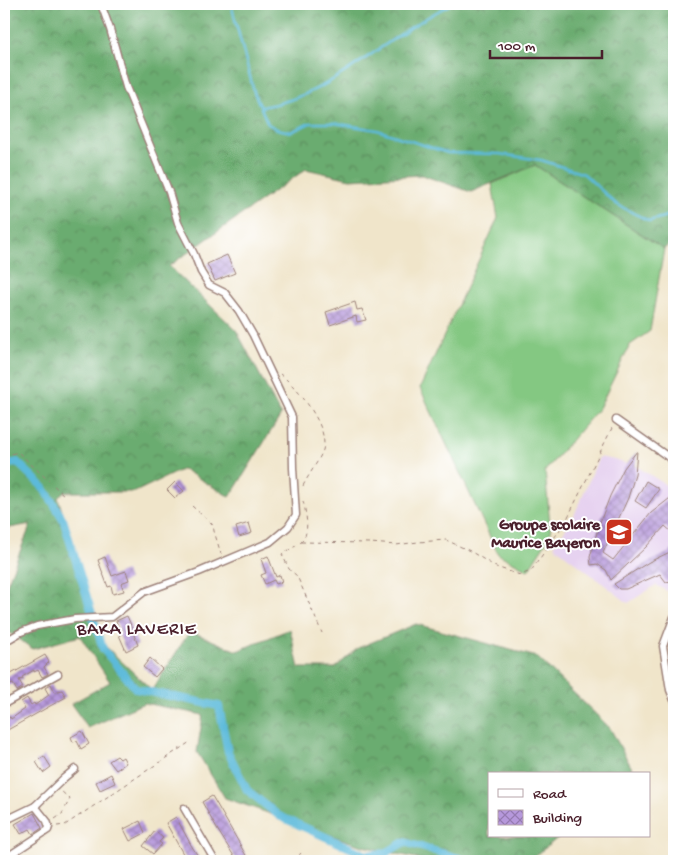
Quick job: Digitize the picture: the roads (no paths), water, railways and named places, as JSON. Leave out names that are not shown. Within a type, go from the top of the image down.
[{"type":"street","points":[[4,642],[21,632],[37,626],[75,619],[112,617],[144,592],[224,562],[270,542],[288,527],[296,515],[292,468],[292,416],[253,335],[225,293],[209,285],[178,223],[169,192],[126,87],[101,4]]},
{"type":"street","points":[[616,420],[674,461]]},
{"type":"street","points":[[674,617],[663,646],[670,690],[674,700]]},
{"type":"street","points":[[4,704],[58,674]]},
{"type":"street","points":[[4,821],[35,806],[75,769]]},
{"type":"street","points":[[4,859],[46,833],[48,824],[35,806]]},
{"type":"street","points":[[184,808],[215,861]]},
{"type":"waterway","points":[[231,4],[254,92],[268,124],[277,129],[291,132],[310,123],[334,123],[377,130],[448,153],[499,154],[541,160],[584,174],[616,204],[649,221],[674,214]]},
{"type":"waterway","points":[[261,107],[283,102],[324,85],[399,35],[451,4]]},
{"type":"waterway","points":[[4,466],[17,462],[44,488],[63,519],[103,649],[136,689],[219,706],[228,752],[247,790],[279,816],[366,855],[386,853],[404,842],[469,861]]},
{"type":"place","name":"Groupe scolaire Maurice Bayeron","points":[[619,532]]},
{"type":"district","name":"BAKA LAVERIE","points":[[137,628]]}]
